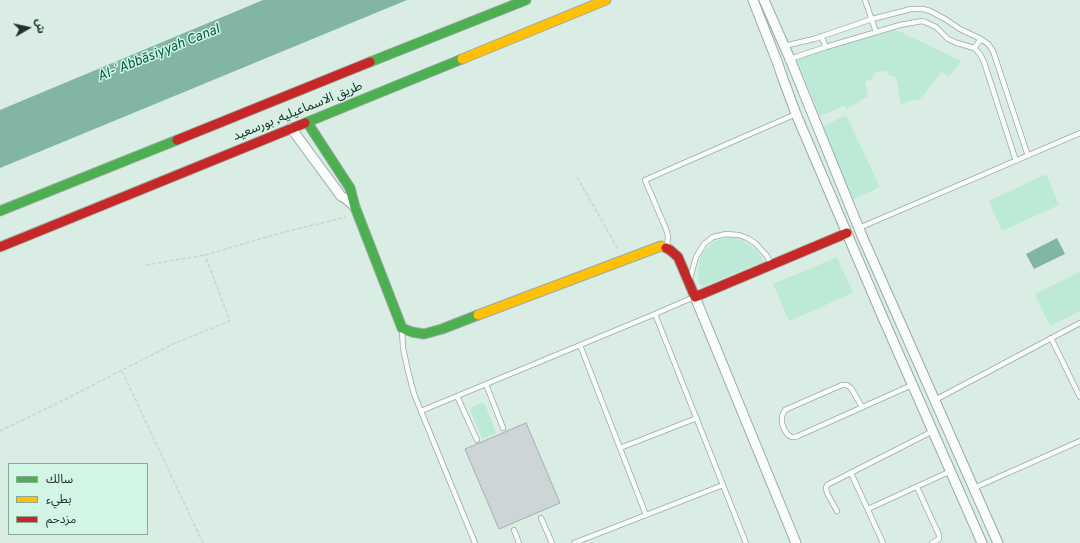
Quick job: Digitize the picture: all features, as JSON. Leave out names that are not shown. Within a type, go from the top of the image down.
[{"type":"main road","name":"طريق الاسماعيليه, بورسعيد","points":[[0,211],[526,0]]},
{"type":"main road","name":"طريق الاسماعيليه, بورسعيد","points":[[0,247],[606,0]]},
{"type":"main road","points":[[307,122],[350,188],[355,207],[402,328],[412,332],[424,334],[442,329],[661,246],[667,248],[678,257],[695,297],[847,233]]},
{"type":"street","points":[[753,0],[796,114],[912,385],[982,543]]},
{"type":"street","points":[[764,0],[790,59],[859,228],[998,543]]},
{"type":"street","points":[[778,64],[790,59]]},
{"type":"street","points":[[291,128],[341,196],[355,207]]},
{"type":"street","points":[[847,233],[859,228]]},
{"type":"street","points":[[847,233],[859,228]]},
{"type":"street","points":[[695,297],[796,543]]},
{"type":"street","points":[[883,318],[896,312]]},
{"type":"street","points":[[912,385],[926,379]]},
{"type":"lane","points":[[865,0],[876,32]]},
{"type":"lane","points":[[784,46],[821,36],[872,19],[923,9],[945,19],[988,44],[992,51],[1028,156]]},
{"type":"lane","points":[[790,59],[900,25],[922,21],[936,28],[948,39],[974,48],[980,54],[984,62],[1016,161]]},
{"type":"lane","points":[[821,36],[826,47]]},
{"type":"lane","points":[[974,48],[981,39]]},
{"type":"lane","points":[[667,248],[668,236],[666,229],[645,180],[796,114]]},
{"type":"lane","points":[[859,228],[1080,133]]},
{"type":"lane","points":[[689,284],[696,257],[704,244],[713,237],[720,235],[732,234],[747,238],[762,250],[772,265]]},
{"type":"lane","points":[[421,411],[695,297]]},
{"type":"lane","points":[[656,314],[746,543]]},
{"type":"lane","points":[[935,400],[1080,323]]},
{"type":"lane","points":[[402,328],[403,348],[414,394],[475,543]]},
{"type":"lane","points":[[1051,338],[1080,397]]},
{"type":"lane","points":[[580,346],[646,515]]},
{"type":"lane","points":[[486,384],[503,428]]},
{"type":"lane","points":[[862,407],[851,388],[847,385],[842,385],[787,409],[783,413],[782,423],[784,430],[788,435],[795,437],[912,385]]},
{"type":"lane","points":[[457,396],[477,440]]},
{"type":"lane","points":[[620,448],[697,418]]},
{"type":"lane","points":[[837,511],[827,493],[826,486],[933,432]]},
{"type":"lane","points":[[974,488],[1080,441]]},
{"type":"lane","points":[[868,509],[951,471]]},
{"type":"lane","points":[[851,473],[883,543]]},
{"type":"lane","points":[[574,543],[723,485]]},
{"type":"lane","points":[[917,487],[939,534],[939,539],[932,543]]},
{"type":"lane","points":[[541,518],[552,543]]},
{"type":"lane","points":[[514,530],[519,543]]},
{"type":"lane","points":[[588,537],[590,543]]},
{"type":"path","points":[[577,177],[623,260]]},
{"type":"path","points":[[146,264],[205,255],[281,232],[346,216]]},
{"type":"path","points":[[0,431],[122,371],[173,344],[230,321],[205,255]]},
{"type":"path","points":[[122,371],[203,543]]},
{"type":"shaded area","points":[[892,30],[901,32],[961,61],[949,77],[942,72],[919,100],[901,104],[896,77],[890,76],[886,71],[875,72],[873,78],[865,82],[868,96],[847,109],[844,106],[820,116],[796,58]]},
{"type":"shaded area","points":[[846,115],[880,187],[853,200],[823,126]]},
{"type":"shaded area","points":[[1046,174],[1059,205],[1002,231],[989,201]]},
{"type":"shaded area","points":[[728,237],[742,240],[756,250],[764,261],[702,286],[699,284],[698,273],[700,259],[704,251],[715,241]]},
{"type":"shaded area","points":[[837,257],[853,293],[789,321],[773,284]]},
{"type":"shaded area","points":[[1080,272],[1080,311],[1050,326],[1035,294]]},
{"type":"shaded area","points":[[481,403],[485,404],[496,433],[482,439],[470,410],[472,407]]},
{"type":"water","name":"Al-ʿAbbāsiyyah Canal","points":[[263,0],[407,0],[0,168],[0,110]]},
{"type":"water","points":[[1057,238],[1065,254],[1034,269],[1026,254]]},
{"type":"building","points":[[526,423],[560,503],[499,529],[465,449]]},
{"type":"traffic: fast","points":[[370,62],[526,0]]},
{"type":"traffic: fast","points":[[305,123],[462,59]]},
{"type":"traffic: fast","points":[[307,122],[350,188],[355,207],[402,328],[412,332],[424,334],[442,329],[478,315]]},
{"type":"traffic: fast","points":[[0,211],[177,140]]},
{"type":"traffic: slow","points":[[462,59],[606,0]]},
{"type":"traffic: slow","points":[[478,315],[661,246],[666,248]]},
{"type":"traffic: jam","points":[[177,140],[370,62]]},
{"type":"traffic: jam","points":[[0,247],[305,123]]},
{"type":"traffic: jam","points":[[666,248],[678,257],[695,297],[847,233]]}]
